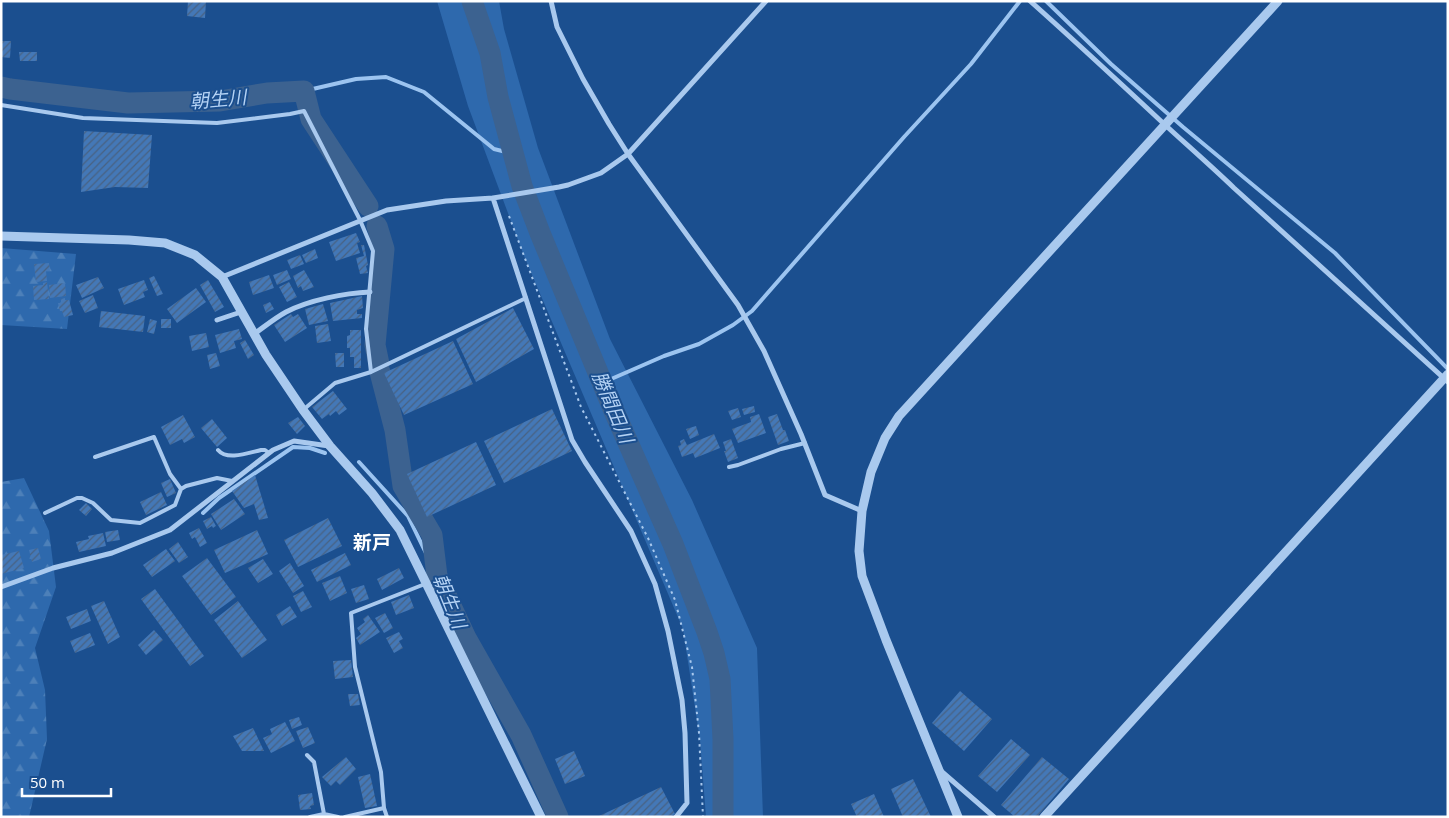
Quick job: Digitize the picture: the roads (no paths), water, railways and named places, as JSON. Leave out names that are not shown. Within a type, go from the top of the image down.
[{"type":"street","points":[[551,1],[557,27],[570,53],[628,154],[738,305],[764,351],[805,443],[825,495],[862,511]]},
{"type":"street","points":[[222,277],[387,210],[446,201],[492,198],[559,187],[601,173],[628,154],[766,1]]},
{"type":"street","points":[[1030,1],[1446,378],[1044,817]]},
{"type":"street","points":[[958,817],[889,649],[862,576],[859,550],[862,511],[871,472],[885,438],[899,416],[1278,1]]},
{"type":"street","points":[[492,198],[572,440],[631,531],[655,584],[668,631],[682,700],[685,733],[687,803],[676,817]]},
{"type":"street","points":[[1,236],[165,243],[195,255],[222,277],[240,312],[266,355],[303,410],[330,446],[372,493],[400,530],[541,817]]},
{"type":"street","points":[[254,334],[285,312],[314,300],[370,292]]},
{"type":"street","points":[[217,320],[240,312]]},
{"type":"street","points":[[1,587],[53,568],[112,554],[170,530],[270,453],[294,441],[330,446]]},
{"type":"street","points":[[939,769],[994,817]]},
{"type":"lane","points":[[1,105],[83,118],[217,123],[304,111],[360,220],[373,251],[366,329],[371,372]]},
{"type":"lane","points":[[303,410],[335,382],[371,372],[526,298]]},
{"type":"lane","points":[[95,456],[154,437],[170,474],[182,489]]},
{"type":"lane","points":[[729,466],[738,465],[781,449],[805,443]]},
{"type":"lane","points":[[218,450],[221,454],[227,456],[261,450],[270,453]]},
{"type":"lane","points":[[45,513],[77,498],[82,498],[92,503],[111,520],[140,523],[175,505],[182,489],[186,486],[217,478],[233,482]]},
{"type":"lane","points":[[387,817],[384,808],[381,772],[355,667],[351,613],[426,584]]},
{"type":"lane","points":[[307,755],[314,762],[324,814]]},
{"type":"lane","points":[[345,817],[384,808]]},
{"type":"lane","points":[[310,817],[324,814],[338,817]]},
{"type":"waterway","name":"勝間田川","points":[[472,1],[490,53],[498,97],[522,186],[614,411],[673,544],[714,653],[720,679],[723,739],[723,817]]},
{"type":"waterway","points":[[602,383],[664,356],[699,344],[733,325],[752,311],[904,137],[971,64],[1020,1]]},
{"type":"waterway","points":[[1046,1],[1111,64],[1183,127],[1335,253],[1448,369]]},
{"type":"waterway","points":[[304,91],[356,79],[386,77],[424,92],[494,149],[514,154]]},
{"type":"waterway","name":"朝生川","points":[[1,87],[128,103],[220,101],[267,93],[304,91],[311,119],[368,206]]},
{"type":"waterway","name":"朝生川","points":[[377,226],[384,249],[375,345],[379,364]]},
{"type":"waterway","name":"朝生川","points":[[380,372],[395,430],[403,486],[432,535],[437,576],[466,638],[521,735],[558,817]]},
{"type":"waterway","points":[[203,513],[219,498],[293,447],[310,448],[325,453]]},
{"type":"waterway","points":[[359,462],[408,516],[437,576]]},
{"type":"district","name":"新戸","points":[[372,542]]}]
